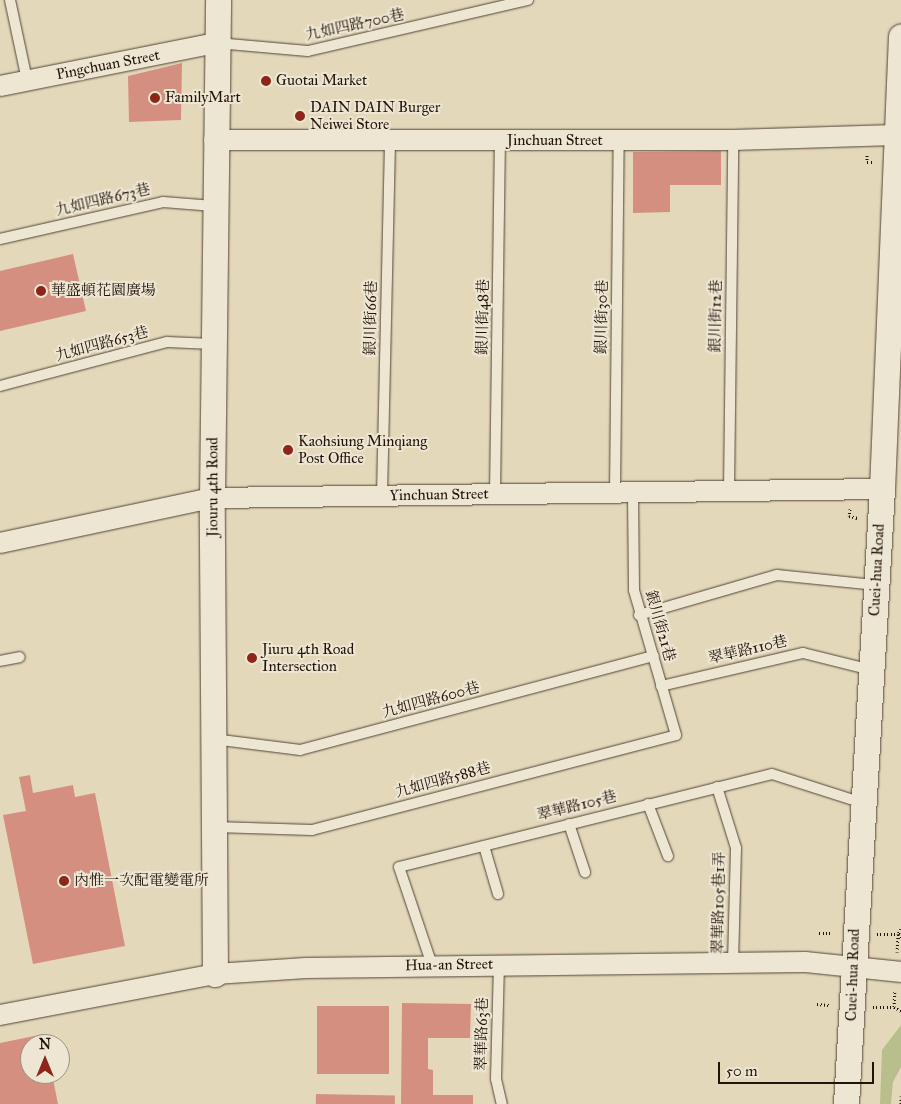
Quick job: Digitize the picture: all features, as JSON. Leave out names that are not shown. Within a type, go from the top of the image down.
[{"type":"street","name":"Jiouru 4th Road","points":[[215,974],[212,498],[214,140],[218,0]]},
{"type":"street","name":"Cuei-hua Road","points":[[846,1104],[882,489],[901,36]]},
{"type":"street","name":"Pingchuan Street","points":[[0,86],[216,43]]},
{"type":"street","name":"Jinchuan Street","points":[[214,140],[390,142],[733,140],[896,135]]},
{"type":"street","name":"Yinchuan Street","points":[[0,543],[212,498],[882,489]]},
{"type":"street","name":"Hua-an Street","points":[[0,1015],[215,974],[432,965],[733,962],[805,962],[901,972]]},
{"type":"lane","points":[[10,0],[27,80]]},
{"type":"lane","name":"九如四路700巷","points":[[216,43],[308,51],[528,0]]},
{"type":"lane","name":"銀川街30巷","points":[[619,140],[624,493]]},
{"type":"lane","name":"銀川街12巷","points":[[729,492],[733,140]]},
{"type":"lane","name":"銀川街48巷","points":[[495,494],[500,141]]},
{"type":"lane","name":"銀川街66巷","points":[[382,495],[390,142]]},
{"type":"lane","name":"九如四路673巷","points":[[0,239],[163,202],[214,206]]},
{"type":"lane","name":"九如四路653巷","points":[[0,386],[167,342],[213,344]]},
{"type":"lane","name":"銀川街21巷","points":[[624,493],[634,590],[639,615],[654,656],[660,686],[676,735]]},
{"type":"lane","points":[[639,615],[777,575],[877,586]]},
{"type":"lane","name":"翠華路110巷","points":[[660,686],[803,653],[871,670]]},
{"type":"lane","name":"九如四路600巷","points":[[213,739],[300,750],[654,656]]},
{"type":"lane","points":[[0,661],[20,657]]},
{"type":"lane","name":"九如四路588巷","points":[[214,827],[312,830],[676,735]]},
{"type":"lane","name":"翠華路105巷","points":[[432,965],[399,867],[717,786],[772,774],[863,802]]},
{"type":"lane","name":"翠華路105巷1弄","points":[[717,786],[736,848],[733,962]]},
{"type":"lane","points":[[648,804],[668,856]]},
{"type":"lane","points":[[569,824],[586,872]]},
{"type":"lane","points":[[484,846],[498,894]]},
{"type":"lane","name":"翠華路63巷","points":[[499,964],[496,1079],[502,1104]]},
{"type":"path","points":[[901,929],[898,934],[901,938]]},
{"type":"path","points":[[894,1007],[901,1011]]},
{"type":"path","points":[[900,1104],[901,1096]]},
{"type":"green space","points":[[901,1025],[901,1067],[893,1082],[891,1104],[880,1104],[882,1050]]},
{"type":"building","name":"FamilyMart","points":[[182,63],[181,120],[129,122],[128,76]]},
{"type":"building","points":[[721,151],[721,185],[670,185],[670,212],[633,213],[633,152]]},
{"type":"building","name":"華盛頓花園廣場","points":[[73,254],[86,311],[0,331],[0,271]]},
{"type":"building","name":"內惟一次配電變電所","points":[[30,775],[33,793],[73,785],[75,797],[95,793],[125,946],[33,964],[3,815],[26,811],[19,777]]},
{"type":"building","points":[[402,1003],[471,1004],[470,1038],[428,1038],[428,1069],[433,1070],[433,1095],[473,1095],[473,1104],[401,1104]]},
{"type":"building","points":[[317,1006],[389,1006],[389,1074],[317,1074]]},
{"type":"building","points":[[20,1039],[20,1084],[54,1084],[58,1104],[0,1104],[0,1043]]},
{"type":"building","points":[[316,1094],[395,1095],[395,1104],[316,1104]]},
{"type":"place","name":"Guotai Market","points":[[266,81]]},
{"type":"place","name":"FamilyMart","points":[[155,98]]},
{"type":"place","name":"DAIN DAIN Burger Neiwei Store","points":[[300,116]]},
{"type":"place","name":"華盛頓花園廣場","points":[[41,291]]},
{"type":"place","name":"Kaohsiung Minqiang Post Office","points":[[288,450]]},
{"type":"place","name":"Jiuru 4th Road Intersection","points":[[252,658]]},
{"type":"place","name":"內惟一次配電變電所","points":[[64,881]]}]
